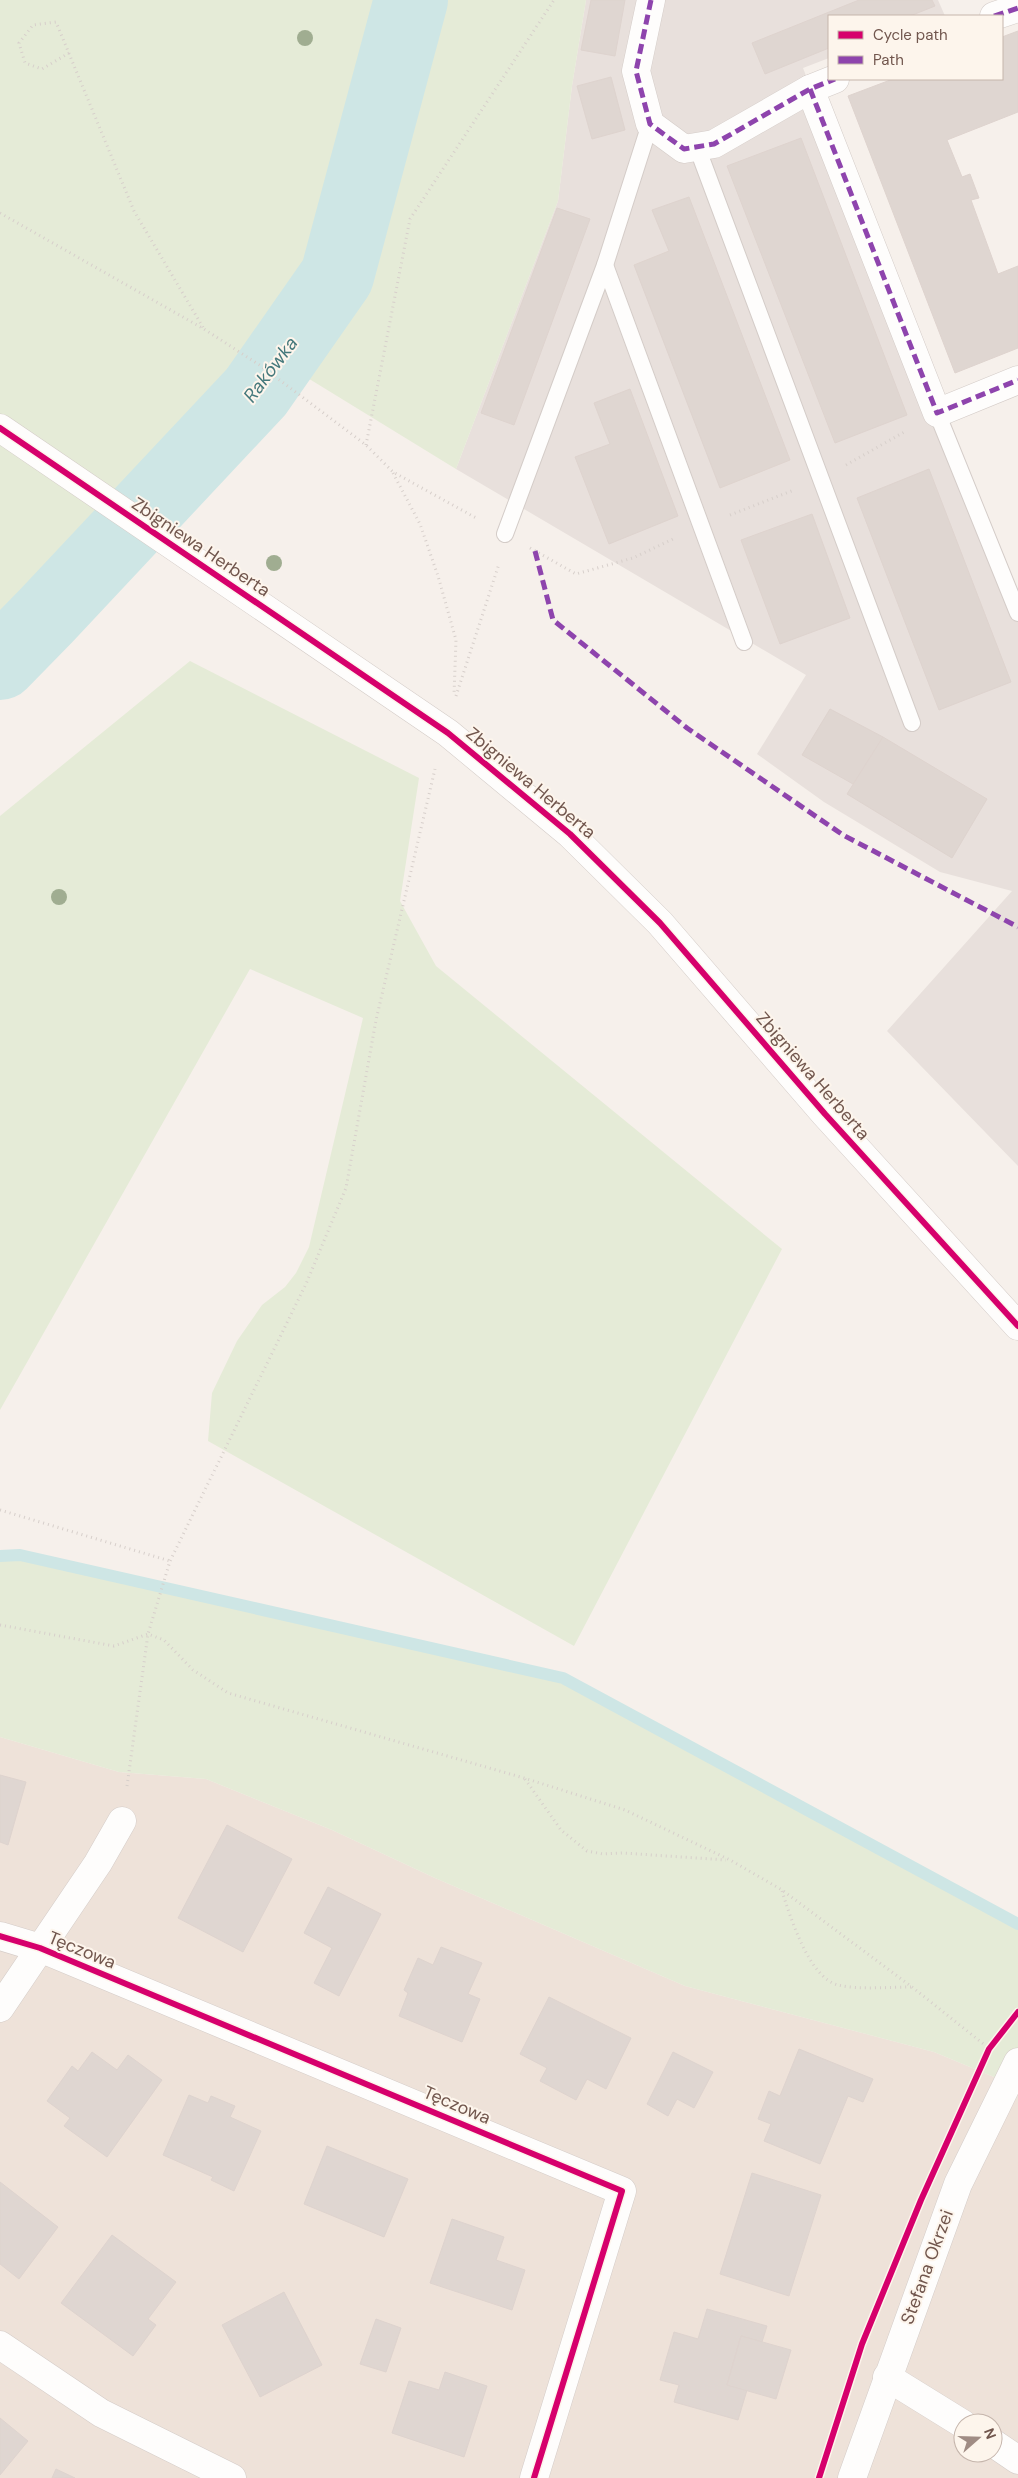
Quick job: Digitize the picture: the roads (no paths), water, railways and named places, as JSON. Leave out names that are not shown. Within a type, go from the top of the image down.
[{"type":"street","points":[[651,0],[636,71],[650,124],[684,149],[714,144],[810,89],[832,80]]},
{"type":"street","points":[[997,15],[1018,8]]},
{"type":"street","points":[[810,89],[937,413],[1018,380]]},
{"type":"street","name":"Zbigniewa Herberta","points":[[0,428],[182,554],[448,732],[570,834],[660,923],[825,1114],[1018,1326]]},
{"type":"street","name":"Tęczowa","points":[[0,2008],[98,1863],[122,1822]]},
{"type":"street","name":"Tęczowa","points":[[0,1936],[40,1948],[622,2191],[534,2478]]},
{"type":"street","name":"Stefana Okrzei","points":[[852,2478],[958,2184],[1016,2065]]},
{"type":"street","points":[[0,2345],[101,2413],[232,2478]]},
{"type":"street","points":[[887,2377],[953,2418]]},
{"type":"street","points":[[1003,2450],[1018,2460]]},
{"type":"lane","points":[[505,534],[605,265],[650,124]]},
{"type":"lane","points":[[697,147],[912,723]]},
{"type":"lane","points":[[605,265],[744,642]]},
{"type":"lane","points":[[937,413],[1018,613]]},
{"type":"waterway","name":"Rakówka","points":[[0,663],[256,392],[337,276],[411,0]]},
{"type":"waterway","points":[[0,1556],[20,1555],[563,1678],[1018,1924]]}]
